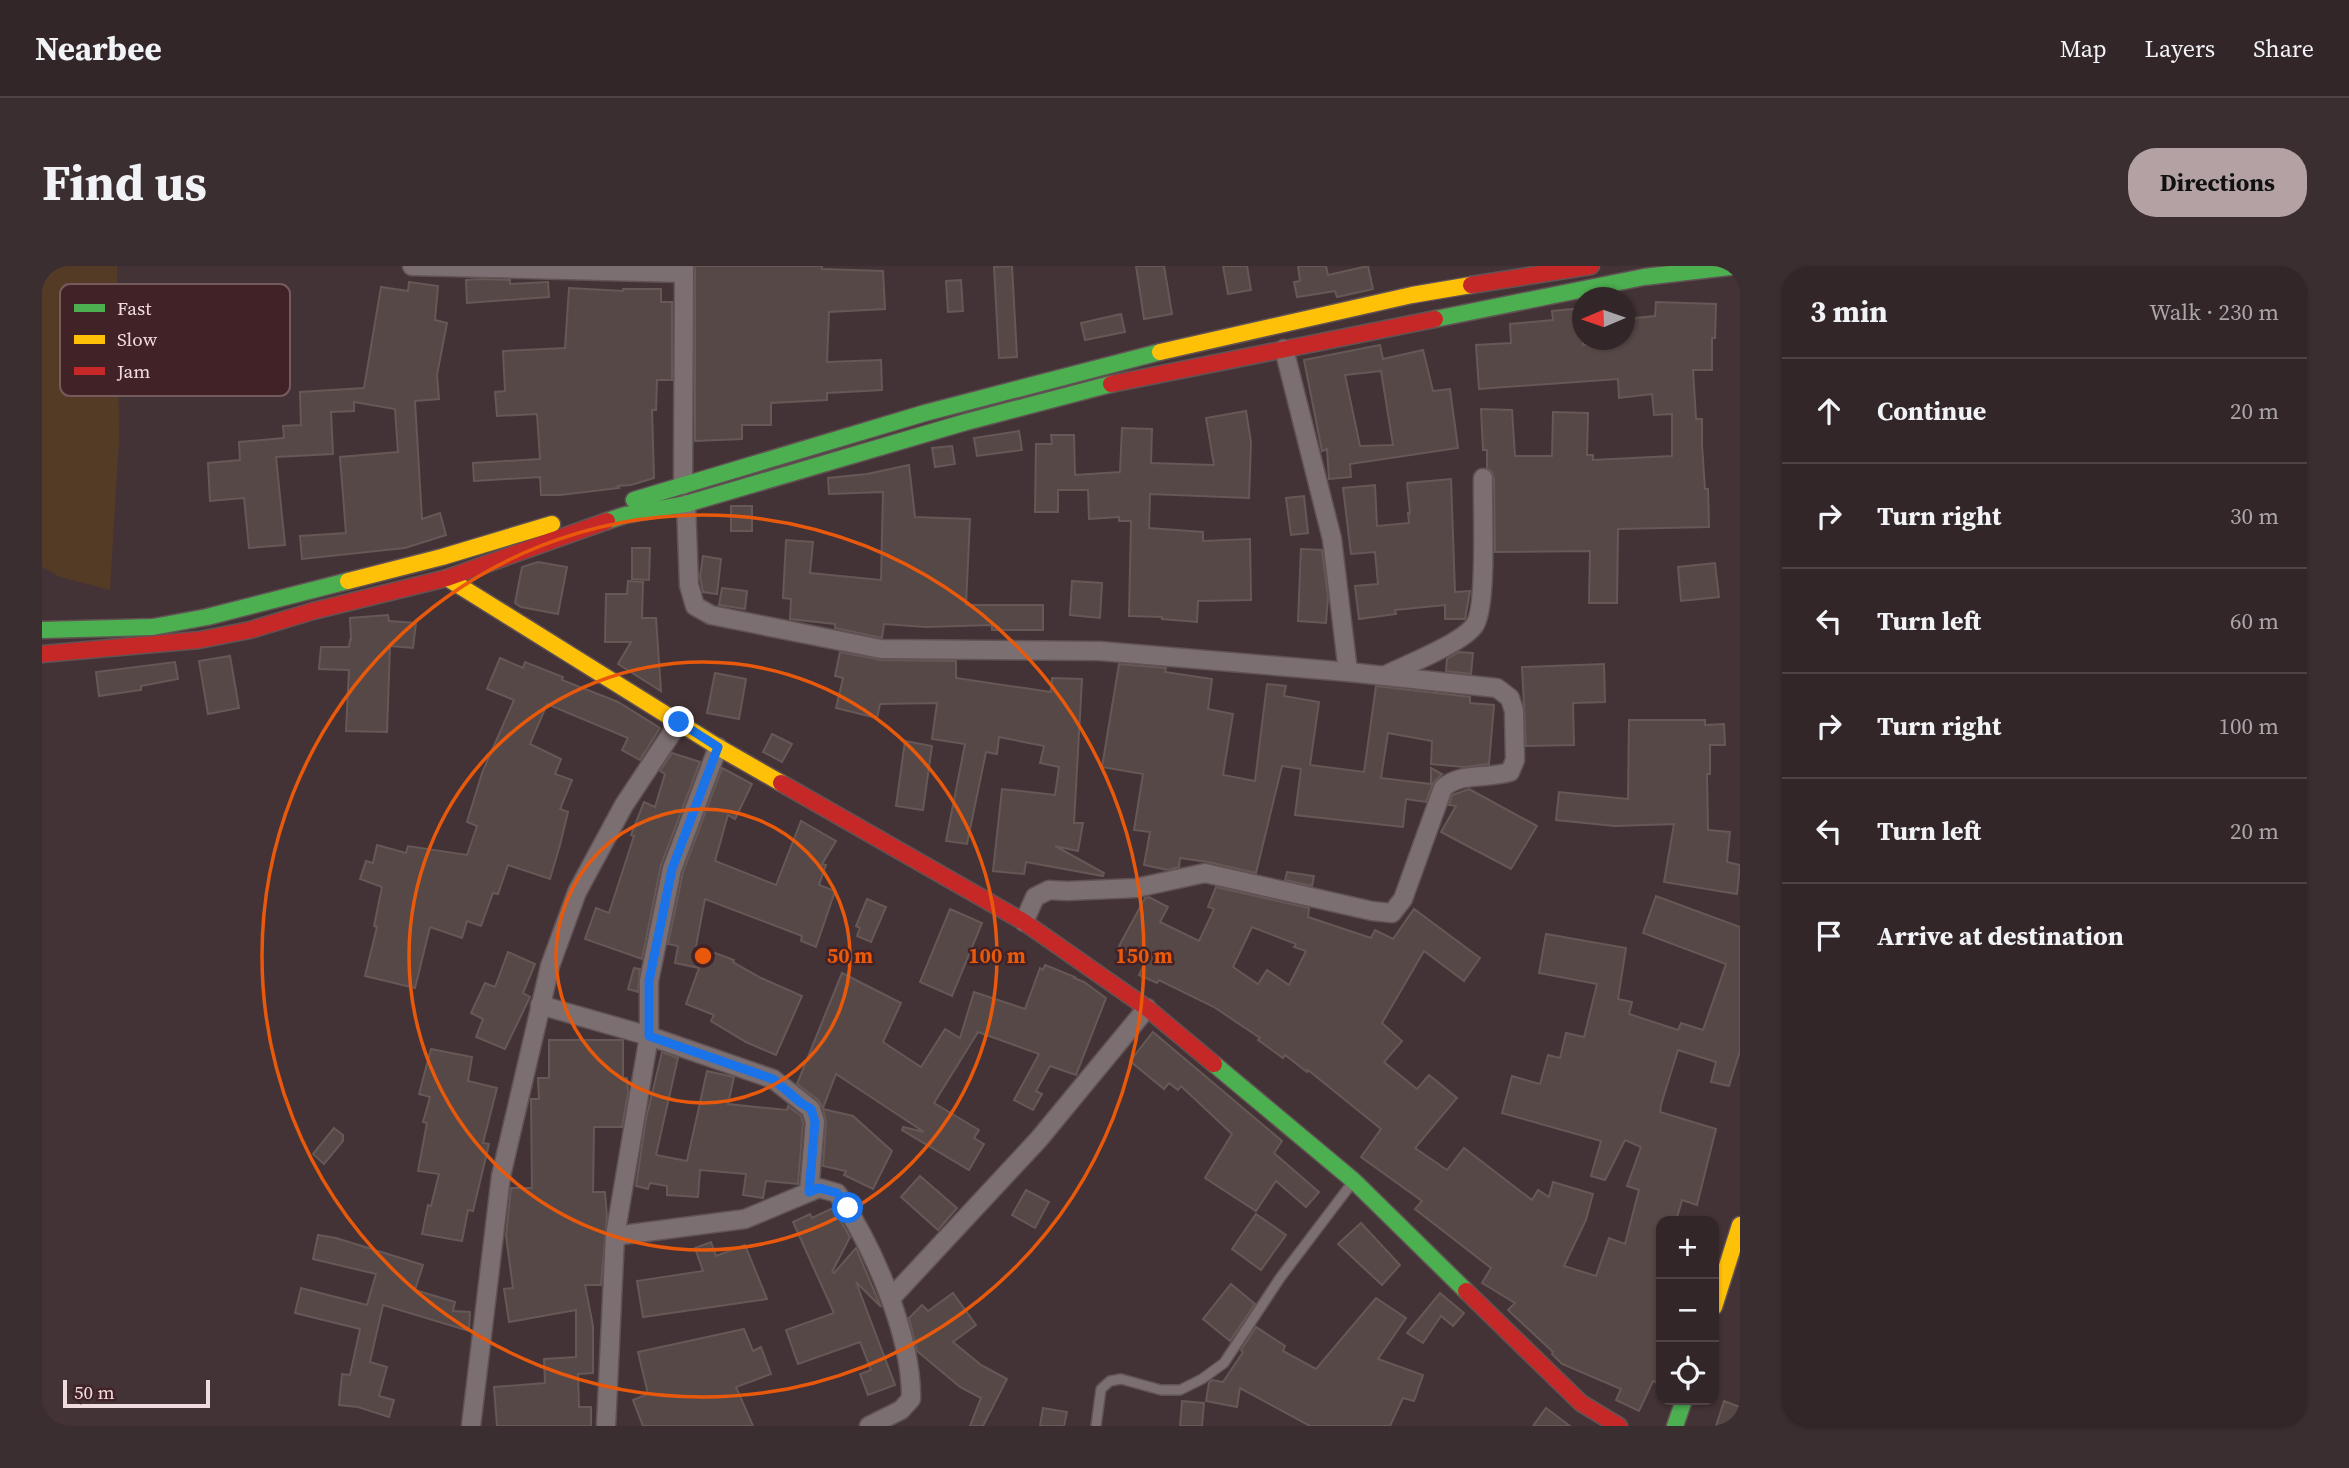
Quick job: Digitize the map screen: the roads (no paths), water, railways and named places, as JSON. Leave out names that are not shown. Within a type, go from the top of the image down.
[{"type":"main road","points":[[42,630],[153,626],[207,617],[442,557],[925,413],[1168,350],[1412,295],[1591,266]]},
{"type":"main road","points":[[42,654],[65,654],[212,638],[250,630],[313,611],[447,578],[625,515],[687,504],[1091,388],[1644,277],[1738,266]]},
{"type":"main road","points":[[447,578],[718,747],[1024,922],[1147,1008],[1354,1181],[1581,1403],[1619,1426]]},
{"type":"main road","points":[[1719,1291],[1740,1225]]},
{"type":"main road","points":[[1675,1426],[1682,1405]]},
{"type":"street","points":[[412,266],[684,269],[684,485]]},
{"type":"street","points":[[1283,349],[1332,538],[1348,672]]},
{"type":"street","points":[[1385,676],[1464,637],[1476,625],[1481,601],[1483,478]]},
{"type":"street","points":[[687,504],[689,585],[695,606],[711,615],[881,649],[1100,651],[1348,672],[1497,688],[1510,698],[1514,711],[1515,760],[1510,772],[1452,780],[1443,788],[1403,900],[1392,913],[1372,911],[1205,873],[1136,888],[1049,890],[1035,897],[1024,922]]},
{"type":"street","points":[[471,1426],[501,1176],[550,966],[578,892],[624,805],[679,722]]},
{"type":"street","points":[[606,1426],[615,1236],[649,1036],[649,981],[672,869],[718,747]]},
{"type":"street","points":[[540,1005],[649,1036],[773,1079],[811,1109],[815,1122],[809,1192]]},
{"type":"street","points":[[892,1297],[1040,1139],[1147,1008]]},
{"type":"street","points":[[615,1236],[745,1219],[819,1188],[837,1193],[848,1208],[892,1297],[911,1381],[911,1399],[901,1410],[869,1426]]},
{"type":"lane","points":[[1096,1426],[1101,1389],[1110,1381],[1121,1379],[1161,1390],[1180,1390],[1202,1379],[1224,1363],[1280,1278],[1354,1181]]}]
